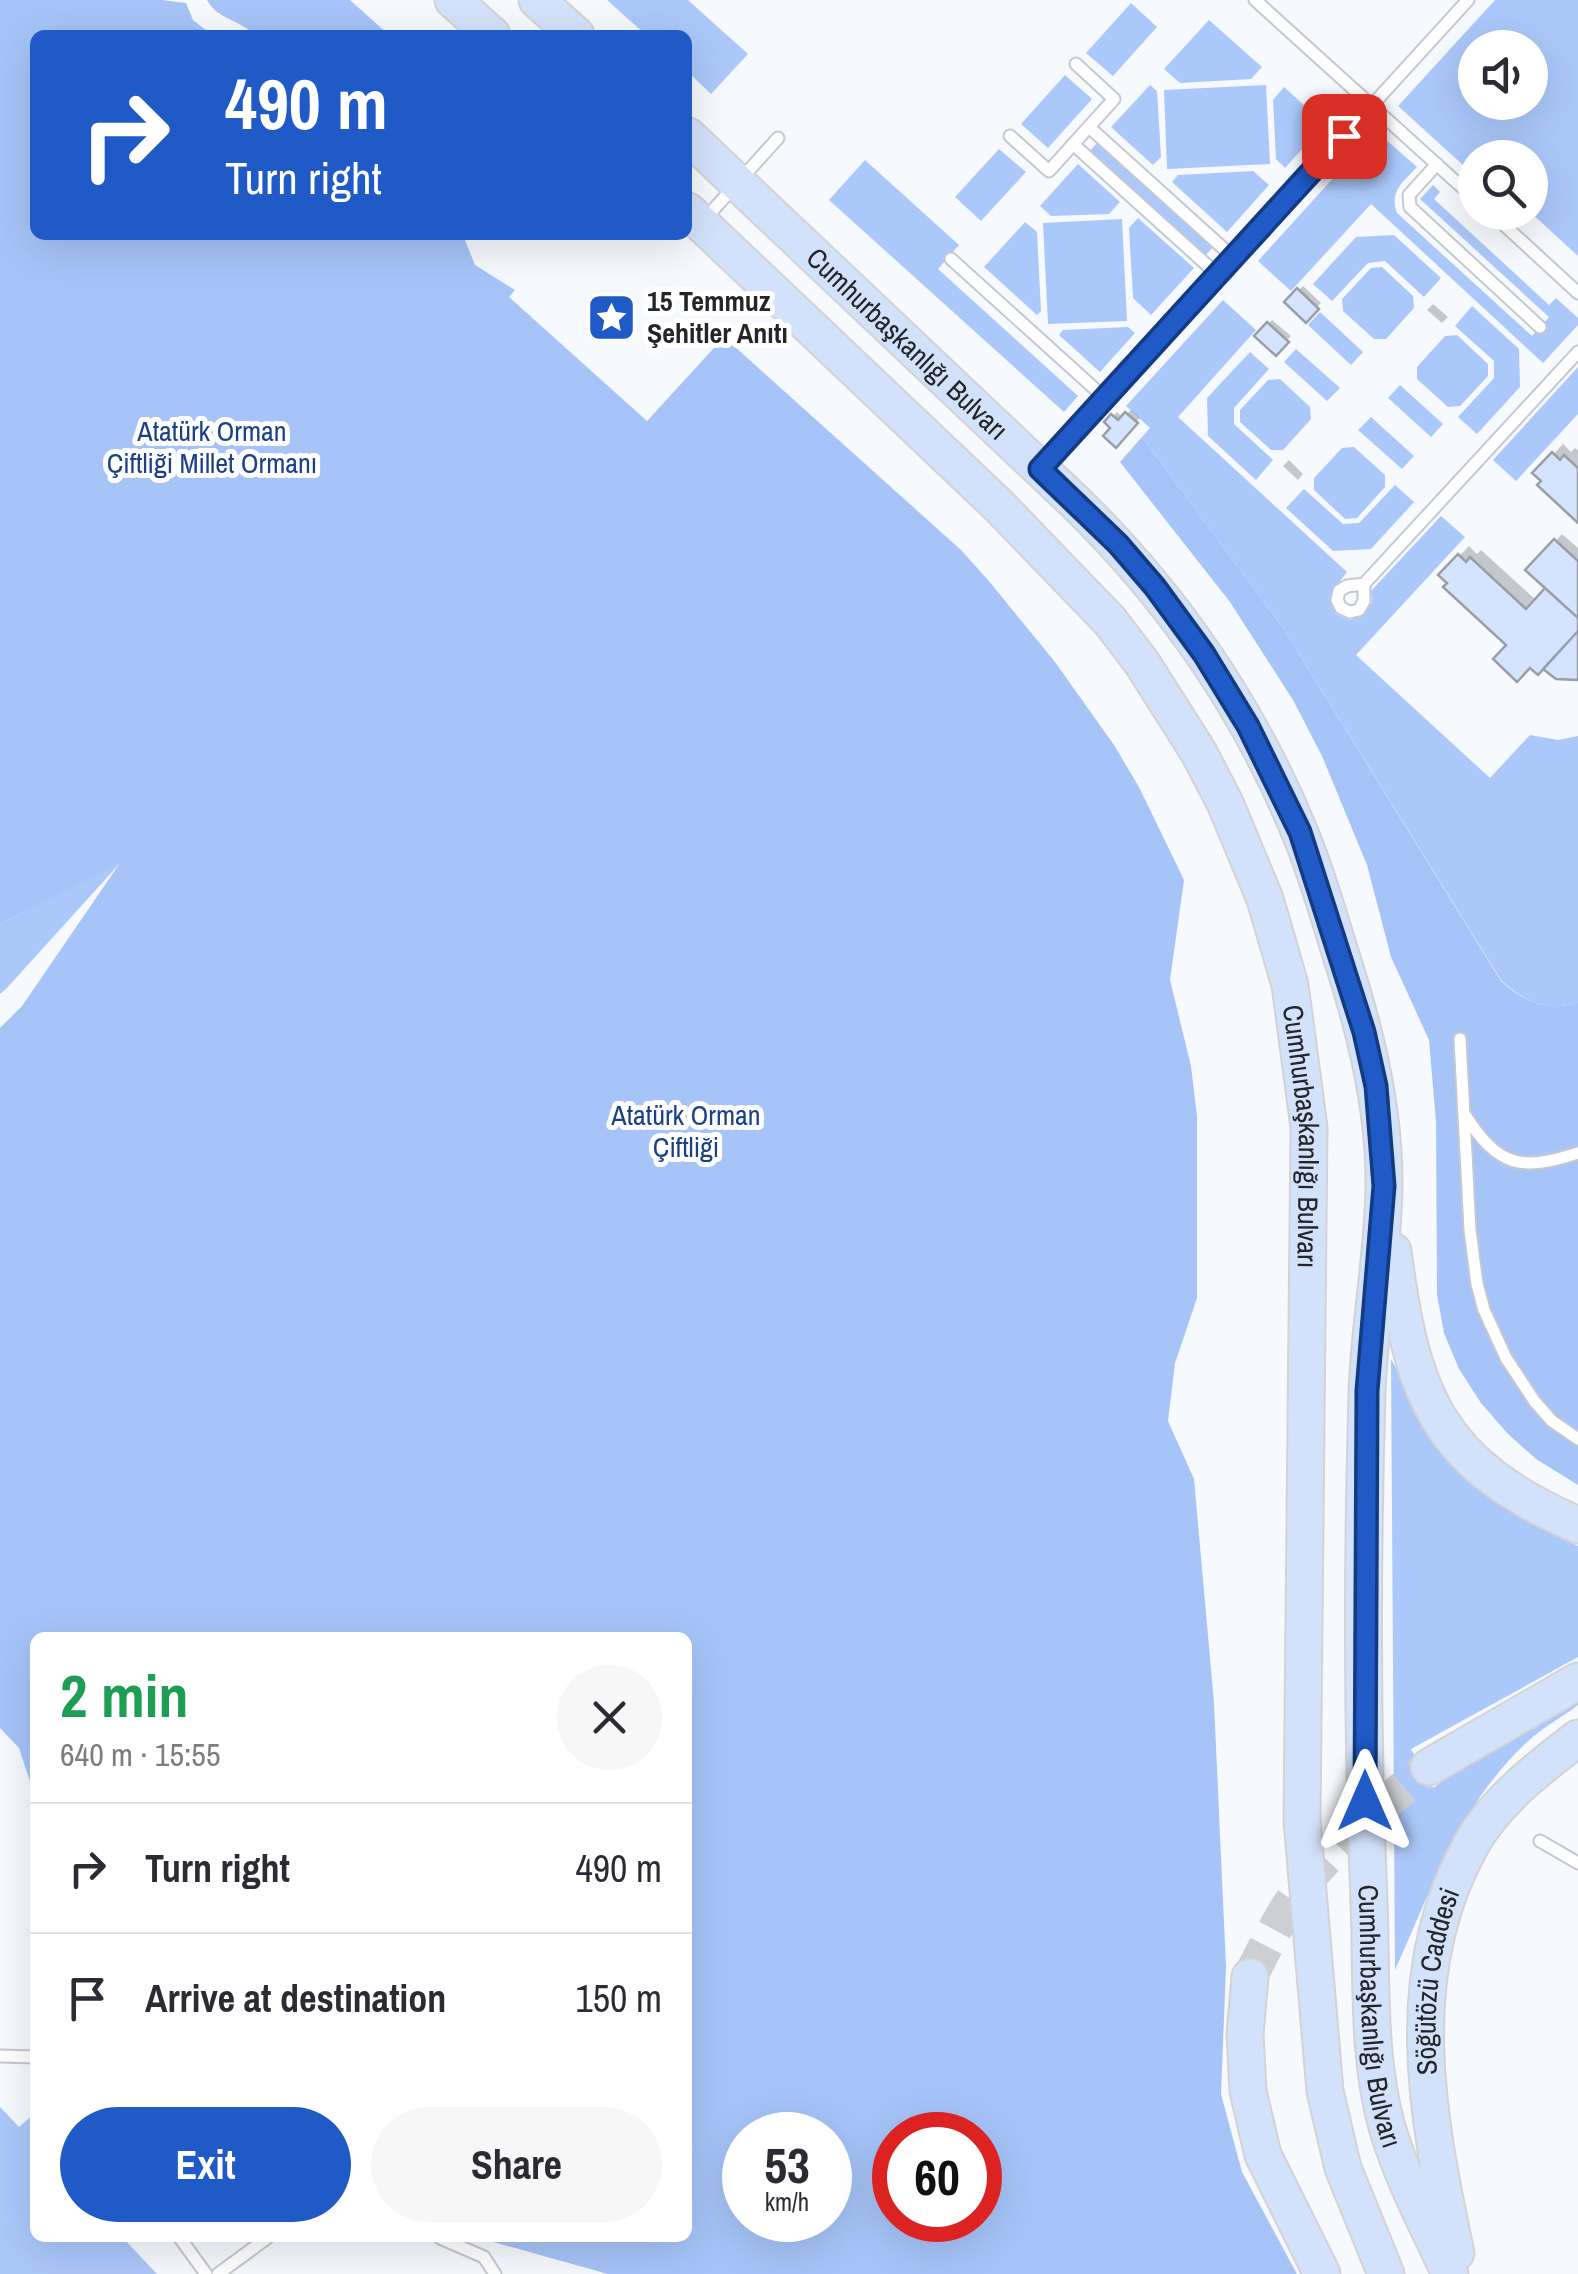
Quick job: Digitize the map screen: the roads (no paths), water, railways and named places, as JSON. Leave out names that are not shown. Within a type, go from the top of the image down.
[{"type":"main road","points":[[453,0],[486,30]]},
{"type":"main road","points":[[537,0],[570,30]]},
{"type":"main road","name":"Cumhurbaşkanlığı Bulvarı","points":[[692,140],[1118,544],[1155,587],[1219,678],[1276,778],[1318,881],[1364,1032],[1376,1086],[1384,1186],[1367,1391],[1365,1801],[1376,2064],[1387,2126],[1408,2183],[1450,2274]]},
{"type":"main road","name":"Cumhurbaşkanlığı Bulvarı","points":[[694,217],[1022,528],[1110,621],[1142,663],[1199,753],[1226,803],[1265,899],[1290,985],[1309,1127],[1302,1820],[1325,2090],[1343,2168],[1386,2274]]},
{"type":"main road","points":[[1384,1186],[1404,1332],[1418,1379],[1436,1416],[1460,1449],[1500,1484],[1578,1526]]},
{"type":"main road","points":[[1430,1768],[1578,1681]]},
{"type":"main road","name":"Söğütözü Caddesi","points":[[1460,2274],[1432,2140],[1426,2074],[1424,2001],[1436,1924],[1472,1843],[1522,1781],[1578,1738]]},
{"type":"main road","points":[[1250,1976],[1245,2034],[1248,2091],[1264,2155],[1322,2274]]},
{"type":"lane","points":[[1256,0],[1458,183]]},
{"type":"lane","points":[[1040,469],[1468,0]]},
{"type":"lane","points":[[1010,136],[1049,171],[1074,144],[1114,99],[1076,64]]},
{"type":"lane","points":[[1089,127],[1234,258]]},
{"type":"lane","points":[[694,217],[738,182],[778,138]]},
{"type":"lane","points":[[1074,144],[1218,275]]},
{"type":"lane","points":[[1437,164],[1409,195],[1410,207],[1540,327]]},
{"type":"lane","points":[[1510,230],[1578,293]]},
{"type":"lane","points":[[951,260],[1106,399]]},
{"type":"lane","points":[[1364,584],[1578,352]]},
{"type":"lane","points":[[1460,1039],[1471,1244],[1484,1310],[1520,1381],[1552,1421],[1578,1439]]},
{"type":"lane","points":[[1464,1113],[1482,1142],[1499,1157],[1547,1163],[1578,1152]]},
{"type":"lane","points":[[1540,1840],[1578,1863]]},
{"type":"lane","points":[[0,2056],[30,2057]]},
{"type":"lane","points":[[183,2242],[206,2274]]},
{"type":"lane","points":[[218,2274],[261,2242]]},
{"type":"lane","points":[[449,2242],[484,2257],[495,2274]]},
{"type":"tunnel","points":[[1250,1977],[1283,1915],[1313,1873],[1350,1835],[1429,1767]]},
{"type":"place","name":"15 Temmuz Şehitler Anıtı","points":[[612,317]]},
{"type":"park label","name":"Atatürk Orman Çiftliği Millet Ormanı","points":[[212,447]]},
{"type":"park label","name":"Atatürk Orman Çiftliği","points":[[686,1131]]}]
